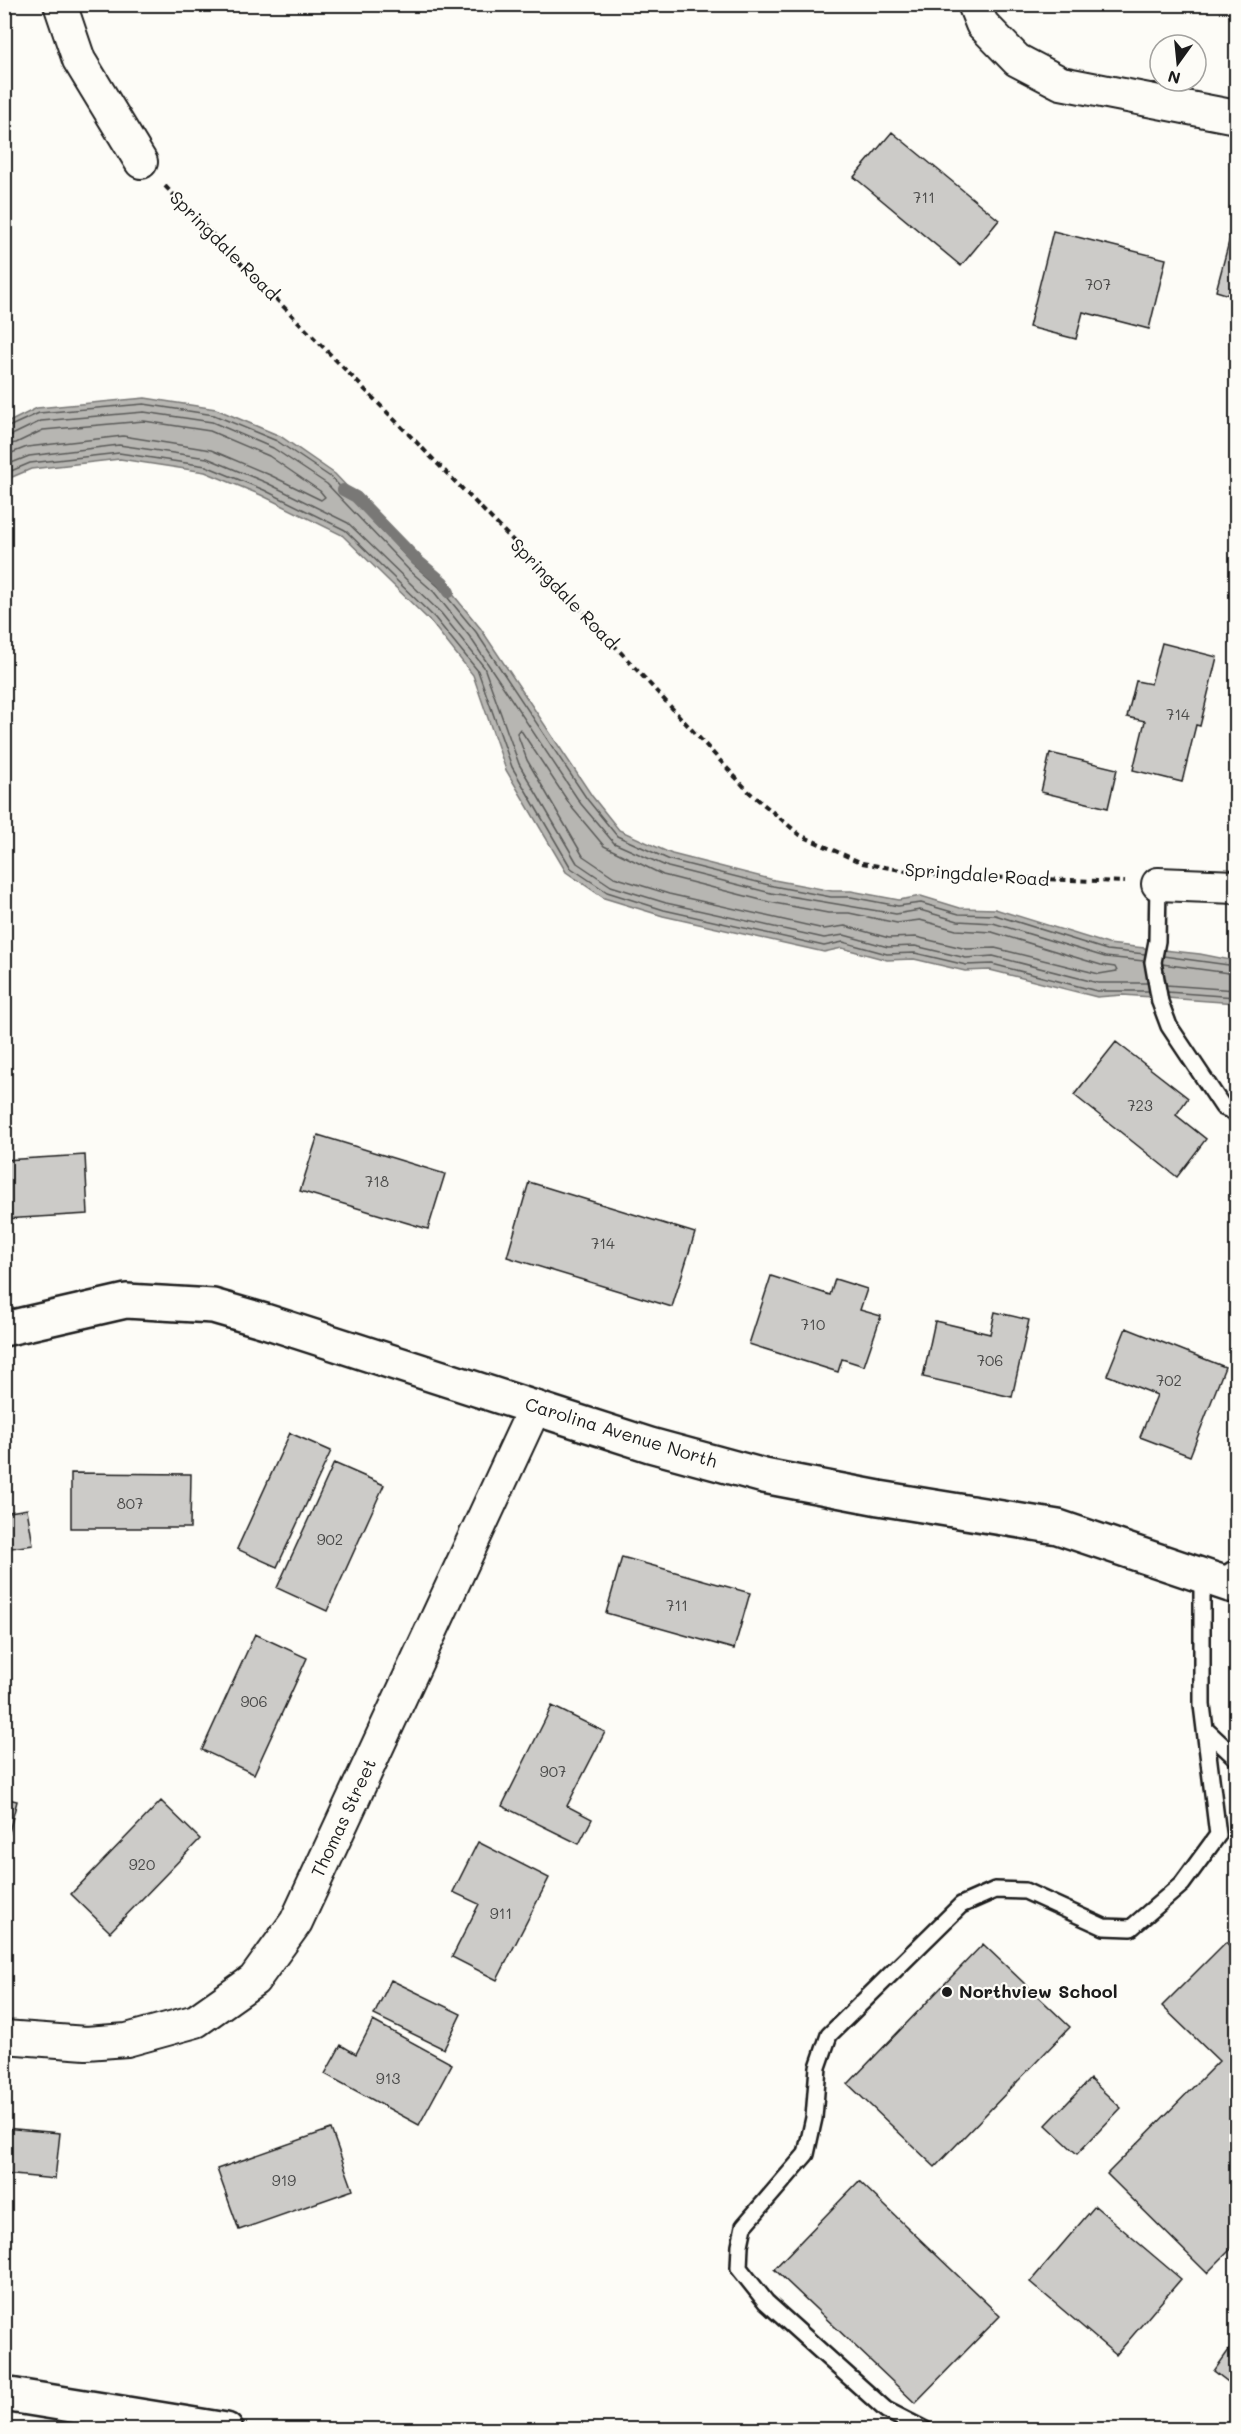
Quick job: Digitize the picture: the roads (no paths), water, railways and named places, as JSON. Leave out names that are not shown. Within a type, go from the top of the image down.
[{"type":"main road","name":"Carolina Avenue North","points":[[4,1329],[126,1301],[213,1306],[650,1445],[764,1476],[879,1498],[1058,1527],[1226,1583]]},
{"type":"main road","points":[[4,2394],[226,2430]]},
{"type":"street","points":[[60,4],[79,60],[141,162]]},
{"type":"street","points":[[974,4],[982,24],[1017,60],[1061,83],[1236,117]]},
{"type":"street","points":[[1158,884],[1236,887]]},
{"type":"street","name":"Thomas Street","points":[[4,2037],[86,2043],[126,2040],[196,2021],[254,1980],[296,1922],[535,1407]]},
{"type":"lane","points":[[1158,884],[1158,926],[1153,962],[1160,1002],[1169,1026],[1223,1107],[1236,1113]]},
{"type":"lane","points":[[925,2430],[886,2410],[766,2302],[739,2268],[744,2226],[806,2154],[814,2118],[818,2067],[829,2035],[961,1905],[995,1890],[1025,1891],[1104,1927],[1131,1928],[1182,1884],[1218,1835],[1202,1705],[1226,1583]]},
{"type":"lane","points":[[1205,1729],[1236,1758]]},
{"type":"water","points":[[145,398],[216,409],[280,436],[335,474],[417,560],[443,582],[481,629],[592,796],[619,830],[672,854],[774,880],[899,900],[921,896],[960,908],[995,909],[1108,944],[1200,954],[1236,961],[1236,1003],[1123,995],[1097,997],[990,970],[965,971],[914,959],[887,960],[842,948],[824,952],[663,916],[604,898],[566,872],[506,770],[473,675],[431,622],[342,535],[261,495],[205,472],[120,459],[31,469],[5,480],[5,424],[37,408]]},
{"type":"waterway","points":[[343,490],[356,497],[417,560],[443,582],[449,592]]},
{"type":"place","name":"Northview School","points":[[947,1992]]}]
